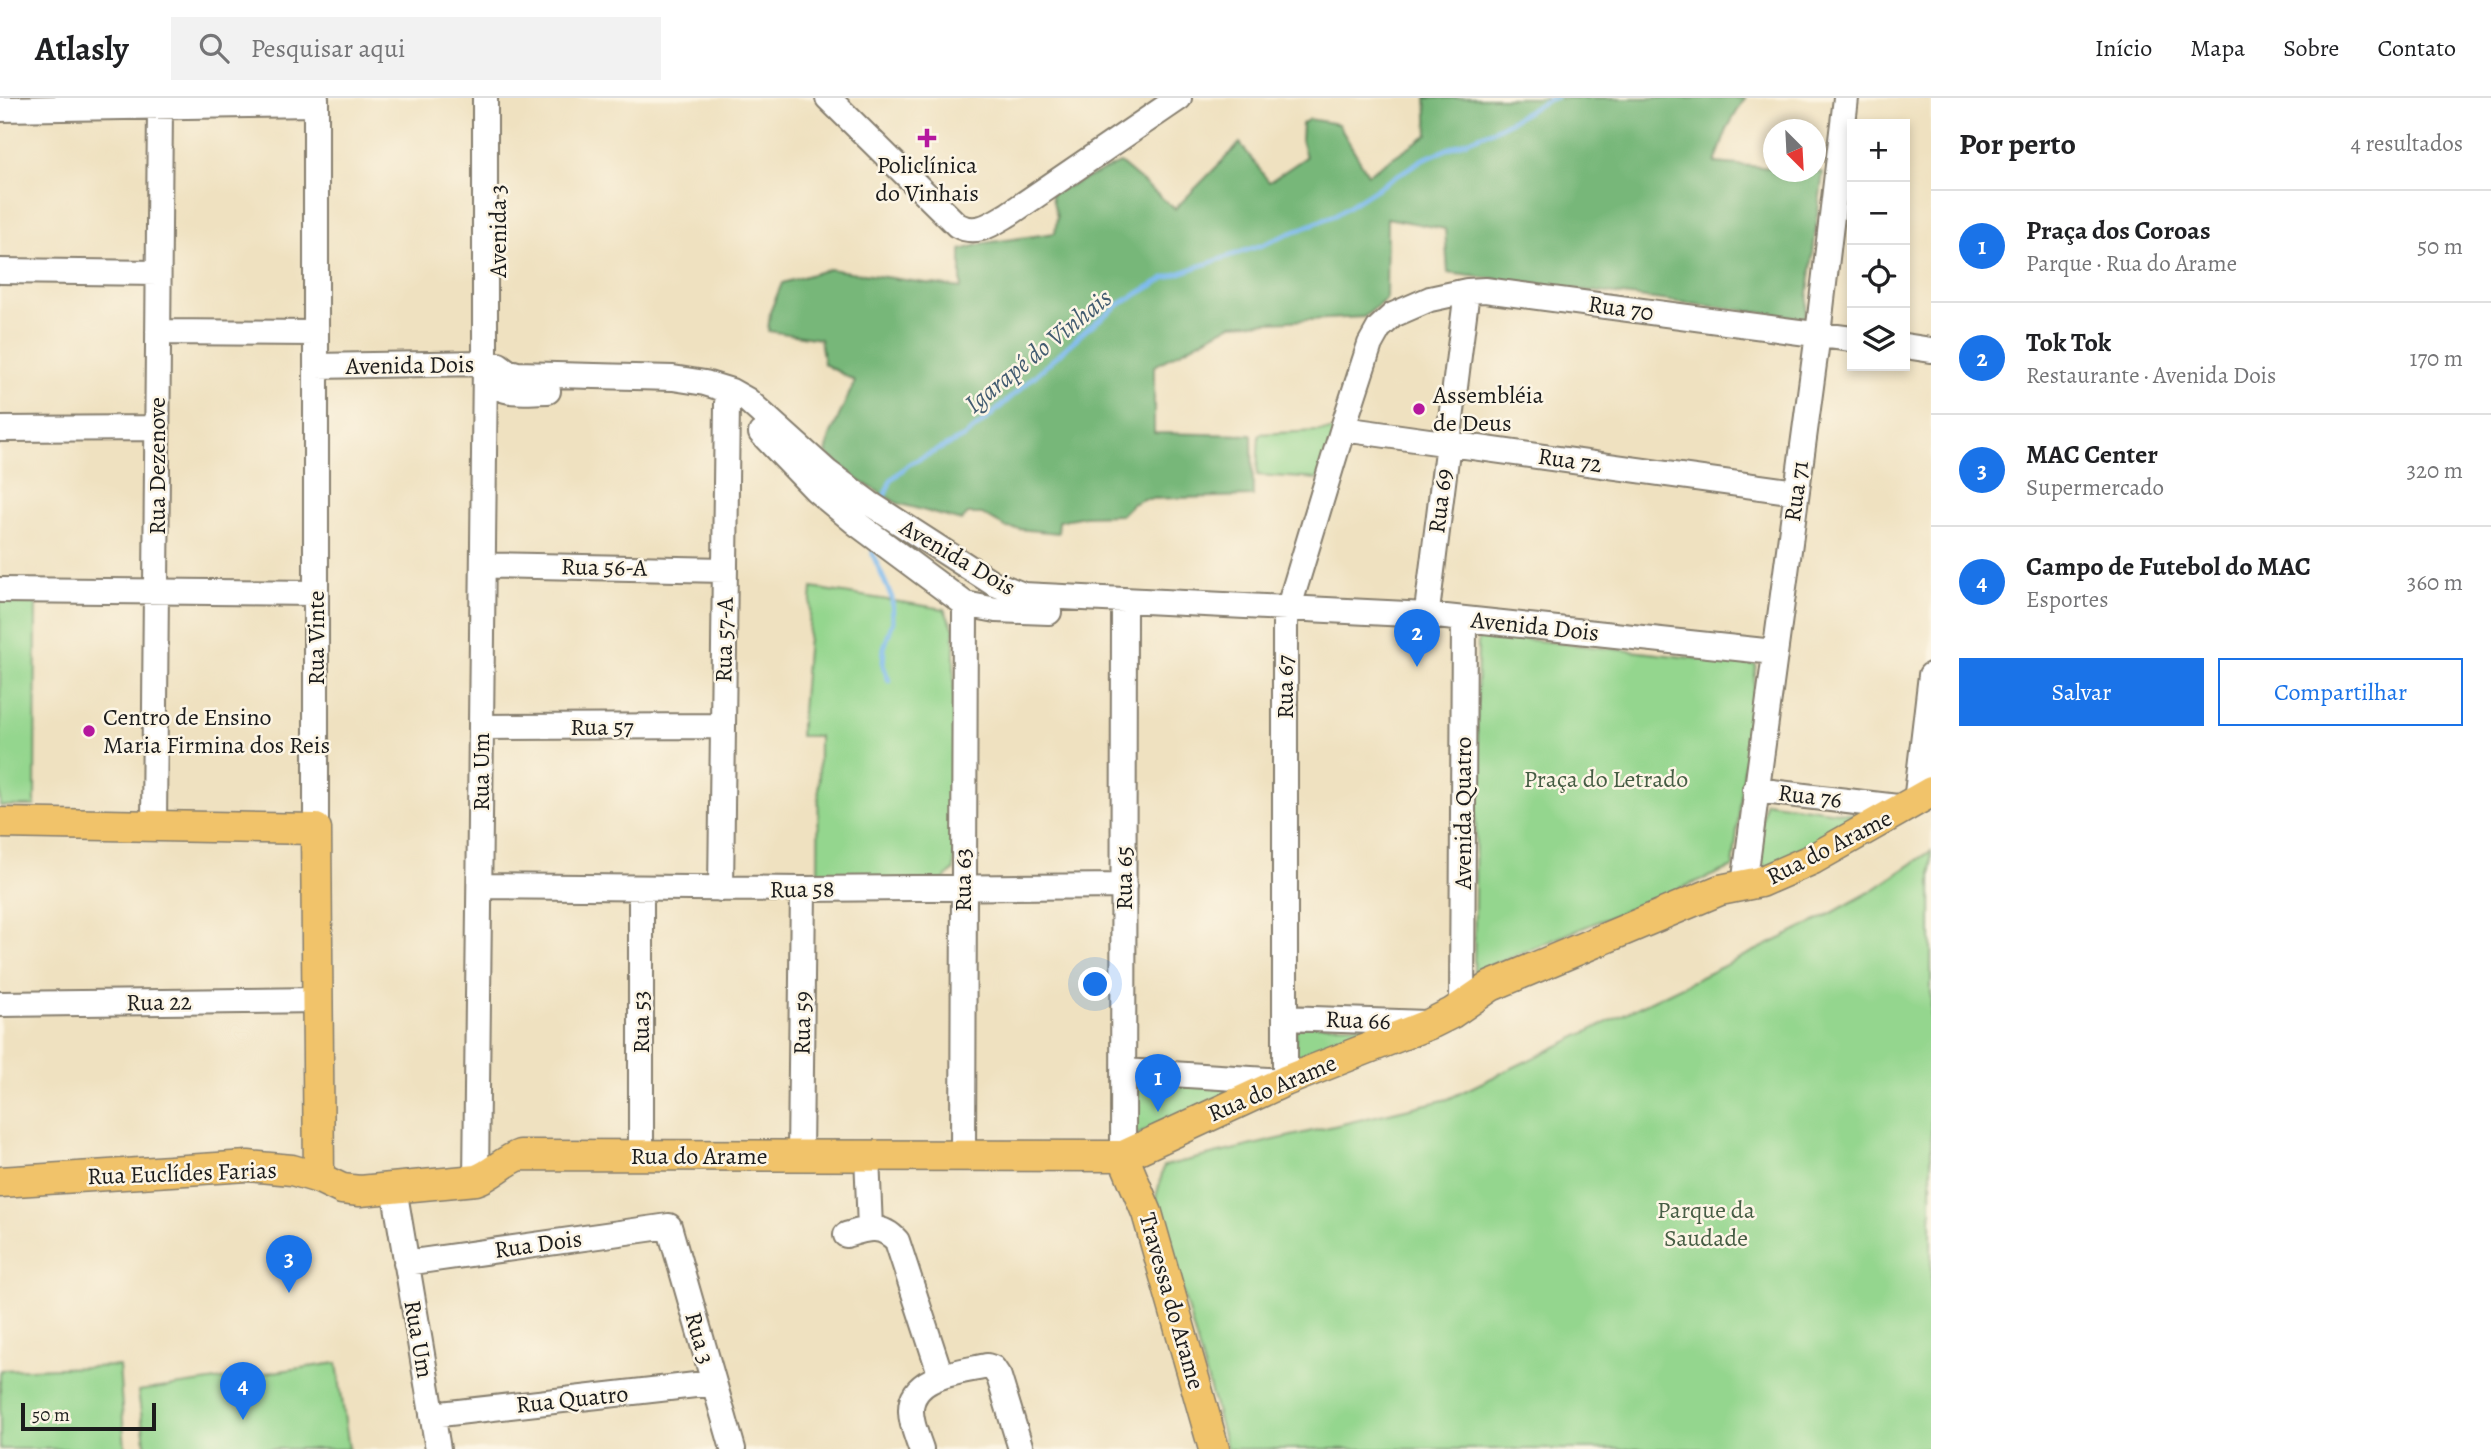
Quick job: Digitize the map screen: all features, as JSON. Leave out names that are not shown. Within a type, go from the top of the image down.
[{"type":"main road","name":"Rua do Arame","points":[[520,1155],[1123,1156],[1285,1081],[1432,1023],[1462,1007],[1491,986],[1720,890],[1768,879],[1813,859],[1917,800]]},
{"type":"main road","points":[[0,823],[316,829]]},
{"type":"main road","name":"Rua Vinte","points":[[316,829],[319,1178]]},
{"type":"main road","points":[[1462,977],[1472,988],[1491,986]]},
{"type":"main road","name":"Rua Euclídes Farias","points":[[0,1182],[248,1166],[292,1170],[350,1190],[394,1188],[477,1167],[487,1176],[506,1161],[520,1155]]},
{"type":"main road","name":"Travessa do Arame","points":[[1123,1156],[1147,1213],[1214,1449]]},
{"type":"street","name":"Avenida 3","points":[[485,98],[489,366]]},
{"type":"street","name":"Avenida 3","points":[[489,366],[499,98]]},
{"type":"street","points":[[828,98],[957,225],[972,230],[988,226],[1179,98]]},
{"type":"street","name":"Rua 71","points":[[1744,885],[1818,334],[1846,98]]},
{"type":"street","points":[[0,109],[316,101]]},
{"type":"street","name":"Rua Vinte","points":[[316,101],[316,829]]},
{"type":"street","name":"Rua Dezenove","points":[[154,826],[160,106]]},
{"type":"street","points":[[0,271],[158,272]]},
{"type":"street","name":"Rua 70","points":[[1393,315],[1430,299],[1485,290],[1847,337]]},
{"type":"street","name":"Rua 69","points":[[1426,621],[1467,291]]},
{"type":"street","name":"Rua 67","points":[[1285,1081],[1287,614],[1370,344],[1380,328],[1393,315]]},
{"type":"street","name":"Avenida Dois","points":[[158,332],[316,332]]},
{"type":"street","points":[[1910,347],[1931,350]]},
{"type":"street","name":"Avenida Dois","points":[[316,366],[489,366],[495,387],[505,390],[676,393],[729,397],[817,490],[863,513],[899,523],[1003,589],[1032,597],[1124,608]]},
{"type":"street","name":"Rua Um","points":[[477,1167],[483,565],[489,366]]},
{"type":"street","name":"Rua 57-A","points":[[721,889],[729,397]]},
{"type":"street","points":[[0,429],[157,428]]},
{"type":"street","name":"Rua 72","points":[[1343,429],[1796,492]]},
{"type":"street","name":"Avenida Dois","points":[[863,513],[884,543],[965,604],[996,610],[1124,608],[1426,621],[1773,659]]},
{"type":"street","name":"Rua 56-A","points":[[483,565],[725,570]]},
{"type":"street","points":[[0,590],[316,593]]},
{"type":"street","name":"Rua 63","points":[[963,1156],[965,604]]},
{"type":"street","name":"Rua 65","points":[[1123,1156],[1124,608]]},
{"type":"street","name":"Avenida Quatro","points":[[1462,1007],[1463,625]]},
{"type":"street","points":[[1917,800],[1931,675]]},
{"type":"street","name":"Rua 57","points":[[482,727],[723,726]]},
{"type":"street","name":"Rua 76","points":[[1755,790],[1917,800]]},
{"type":"street","name":"Rua 58","points":[[480,886],[803,889],[1124,886]]},
{"type":"street","name":"Rua 53","points":[[641,889],[641,1156]]},
{"type":"street","name":"Rua 59","points":[[800,1156],[803,889]]},
{"type":"street","name":"Rua 22","points":[[0,1004],[317,1000]]},
{"type":"street","name":"Rua 66","points":[[1285,1018],[1432,1023]]},
{"type":"street","points":[[1123,1071],[1285,1081]]},
{"type":"street","points":[[867,1156],[870,1228]]},
{"type":"street","name":"Rua Um","points":[[394,1188],[438,1449]]},
{"type":"street","name":"Rua Dois","points":[[407,1263],[669,1226]]},
{"type":"street","name":"Rua 3","points":[[669,1226],[733,1449]]},
{"type":"street","points":[[845,1236],[870,1228],[886,1231],[897,1241],[941,1376]]},
{"type":"street","points":[[921,1449],[912,1421],[911,1403],[923,1387],[941,1376],[986,1366],[996,1371],[1021,1449]]},
{"type":"street","name":"Rua Quatro","points":[[432,1415],[713,1383]]},
{"type":"green space","points":[[1426,98],[1745,98],[1728,127],[1715,163],[1763,167],[1763,182],[1822,182],[1805,318],[1448,273],[1445,229],[1387,218],[1386,299],[1364,317],[1232,324],[1154,366],[1154,433],[1252,435],[1253,496],[1143,499],[1132,504],[1121,515],[1084,516],[1059,521],[1058,533],[1007,528],[982,514],[968,514],[961,521],[897,503],[857,479],[826,453],[830,436],[855,381],[824,364],[820,339],[768,331],[770,312],[782,283],[829,269],[961,288],[961,250],[985,243],[1055,233],[1057,217],[1051,194],[1120,163],[1175,209],[1240,143],[1269,182],[1306,157],[1301,140],[1302,124],[1309,119],[1338,124],[1368,174],[1428,134]]},
{"type":"green space","points":[[1336,430],[1318,479],[1257,475],[1259,434]]},
{"type":"green space","points":[[812,588],[944,609],[954,629],[954,870],[943,880],[818,882],[819,736],[800,736]]},
{"type":"green space","points":[[0,597],[36,597],[35,806],[0,806]]},
{"type":"green space","name":"Praça do Letrado","points":[[1478,634],[1756,665],[1733,867],[1474,972]]},
{"type":"green space","points":[[1765,802],[1874,817],[1754,876]]},
{"type":"green space","name":"Parque da Saudade","points":[[1931,851],[1931,1449],[1227,1449],[1156,1197],[1164,1166],[1448,1099],[1823,918],[1870,892]]},
{"type":"green space","points":[[1296,1025],[1394,1025],[1294,1067]]},
{"type":"green space","points":[[1130,1076],[1247,1085],[1128,1139]]},
{"type":"green space","points":[[337,1363],[349,1449],[146,1449],[138,1391]]},
{"type":"green space","points":[[119,1366],[125,1449],[0,1449],[0,1370]]},
{"type":"waterway","name":"Igarapé do Vinhais","points":[[881,504],[891,480],[909,464],[964,437],[1087,329],[1120,304],[1165,278],[1262,245],[1335,215],[1423,159],[1496,129],[1556,98]]},
{"type":"waterway","name":"Igarapé do Vinhais","points":[[873,544],[873,555],[892,598],[893,621],[884,648],[883,665],[889,681]]},
{"type":"place","name":"Policlínica do Vinhais","points":[[927,138]]},
{"type":"place","name":"Assembléia de Deus","points":[[1419,409]]},
{"type":"place","name":"Tok Tok","points":[[1417,667]]},
{"type":"place","name":"Centro de Ensino Maria Firmina dos Reis","points":[[89,731]]},
{"type":"place","name":"Praça dos Coroas","points":[[1158,1112]]},
{"type":"place","name":"MAC Center","points":[[289,1293]]},
{"type":"place","name":"Campo de Futebol do MAC","points":[[243,1420]]}]
